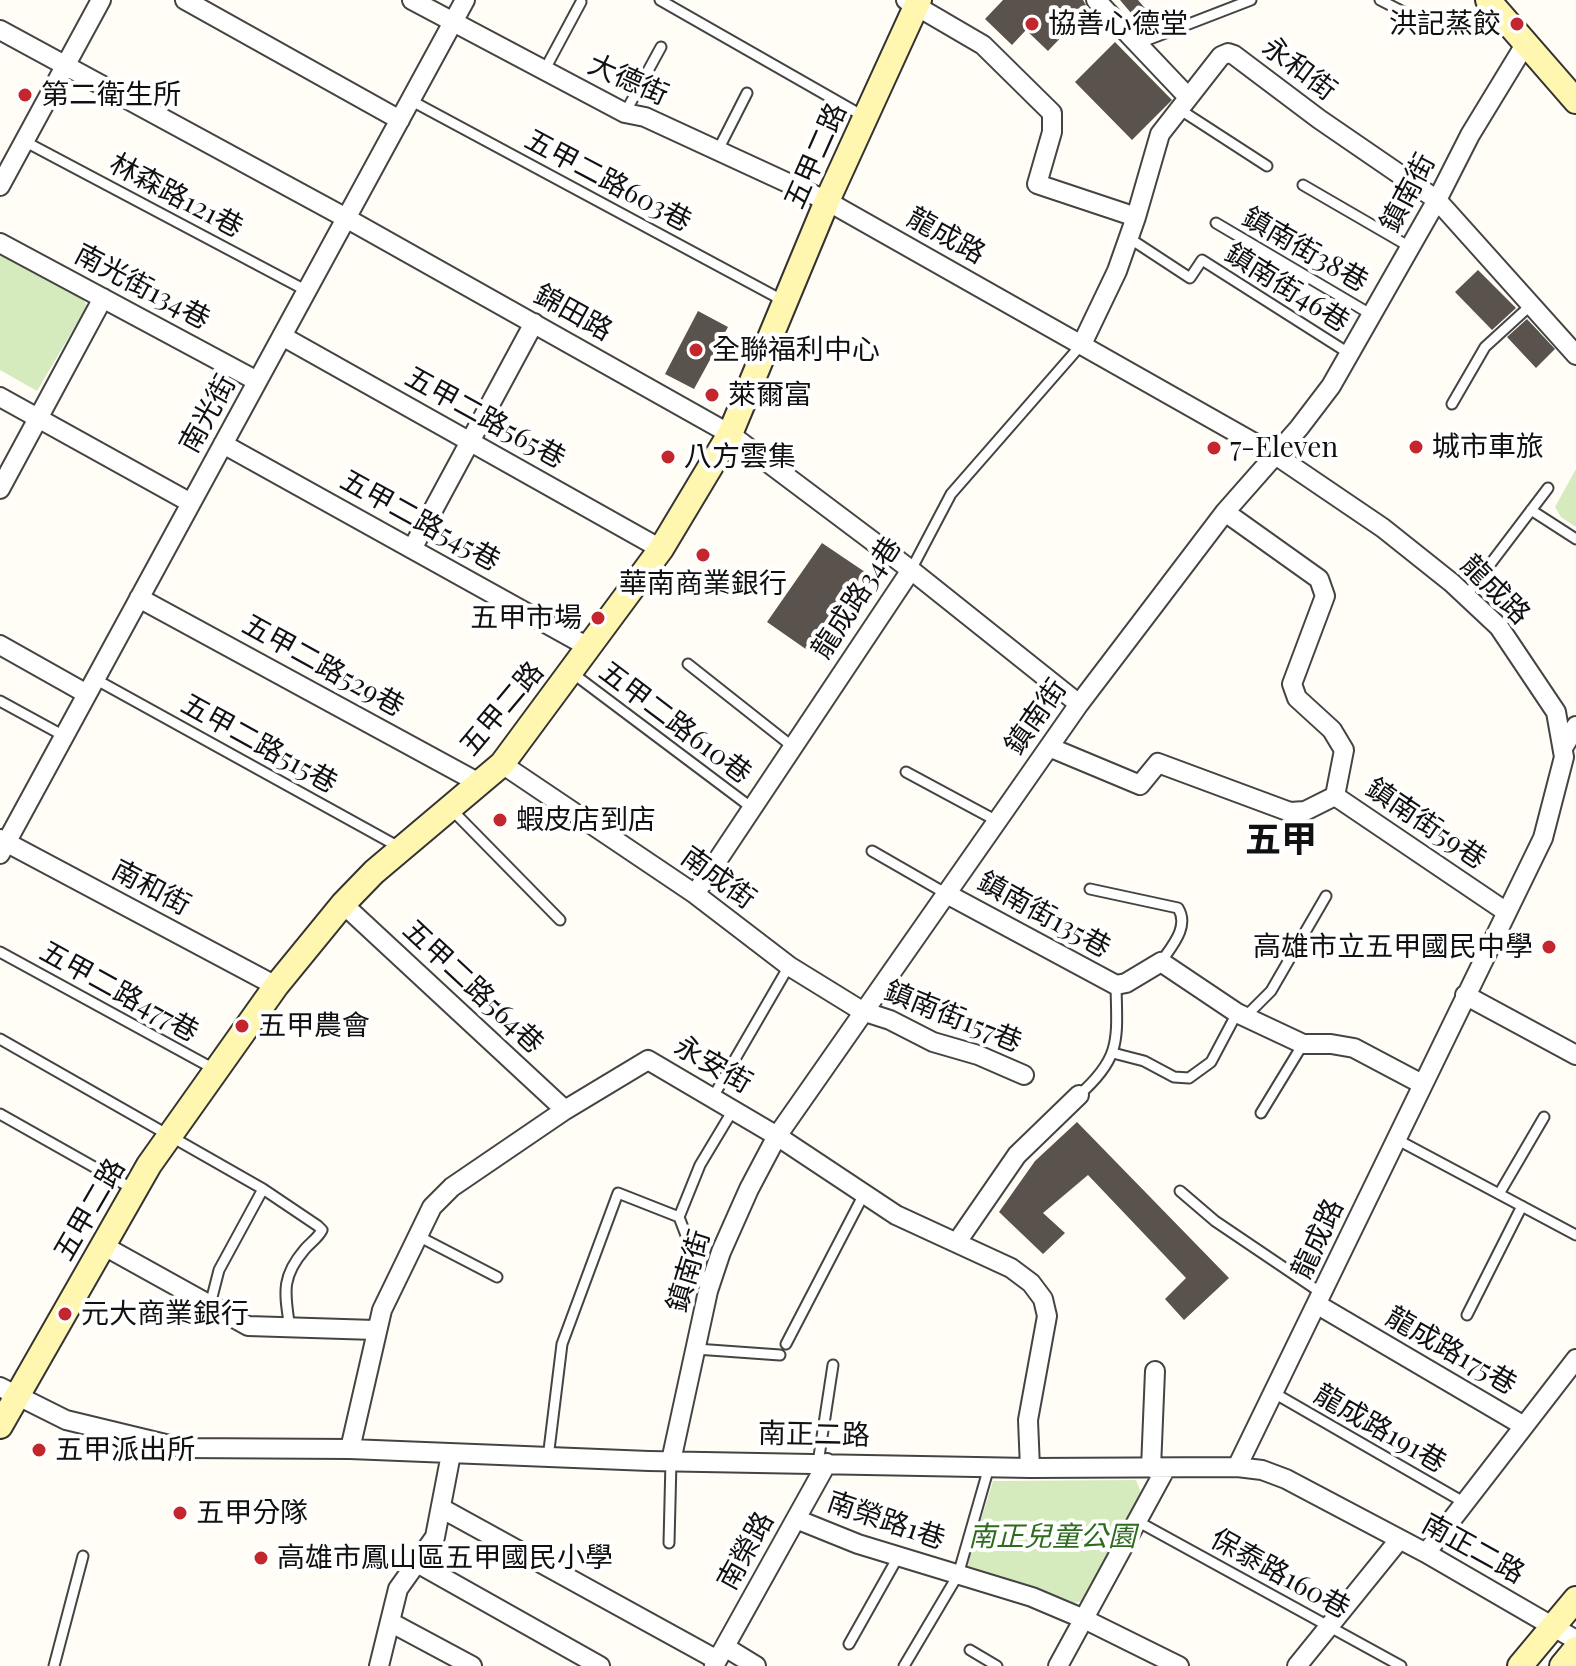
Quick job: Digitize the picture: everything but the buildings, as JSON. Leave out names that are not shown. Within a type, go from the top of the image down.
[{"type":"main road","points":[[1488,0],[1576,101]]},
{"type":"main road","name":"五甲二路","points":[[0,1426],[8,1391],[104,1246],[170,1136],[276,986],[343,904],[374,872],[502,764],[661,549],[730,434],[914,2]]},
{"type":"main road","points":[[1520,1666],[1576,1599]]},
{"type":"main road","points":[[1562,1666],[1576,1649]]},
{"type":"street","points":[[0,186],[101,0]]},
{"type":"street","points":[[185,0],[400,120]]},
{"type":"street","name":"大德街","points":[[412,0],[625,113],[645,117],[827,201]]},
{"type":"street","name":"南光街","points":[[2,845],[465,0]]},
{"type":"street","points":[[1096,0],[1137,44],[1184,103]]},
{"type":"street","points":[[914,2],[983,45],[1052,113],[1052,132],[1037,184],[1136,217]]},
{"type":"street","name":"錦田路","points":[[0,30],[346,218],[730,434],[911,570],[1079,704]]},
{"type":"street","name":"鎮南街","points":[[671,1461],[708,1291],[721,1252],[777,1136],[1079,704],[1225,512],[1299,428],[1331,386],[1437,200],[1470,135],[1526,43]]},
{"type":"street","name":"永和街","points":[[1082,344],[1117,271],[1160,134],[1221,56],[1228,53],[1437,200],[1576,355]]},
{"type":"street","name":"龍成路","points":[[827,201],[1274,454],[1383,528],[1499,627],[1556,712],[1564,757],[1543,838],[1237,1467]]},
{"type":"street","name":"南光街134巷","points":[[0,243],[257,381]]},
{"type":"street","points":[[0,489],[103,298]]},
{"type":"street","points":[[412,549],[534,323]]},
{"type":"street","name":"五甲二路565巷","points":[[282,336],[661,549]]},
{"type":"street","points":[[0,397],[191,503]]},
{"type":"street","name":"五甲二路545巷","points":[[223,444],[590,648]]},
{"type":"street","name":"鎮南街59巷","points":[[1225,512],[1319,579],[1325,596],[1292,684],[1297,698],[1332,730],[1344,750],[1335,796],[1505,911]]},
{"type":"street","name":"龍成路34巷","points":[[695,894],[911,570]]},
{"type":"street","name":"五甲二路529巷","points":[[139,598],[479,783]]},
{"type":"street","points":[[0,645],[91,686]]},
{"type":"street","points":[[1563,748],[1576,726]]},
{"type":"street","points":[[1049,747],[1140,785],[1158,763],[1290,812],[1305,811],[1335,796]]},
{"type":"street","name":"南成街","points":[[502,764],[695,894],[789,966],[862,1011]]},
{"type":"street","name":"南和街","points":[[2,845],[276,986]]},
{"type":"street","name":"鎮南街135巷","points":[[945,893],[1116,985],[1126,983],[1161,962]]},
{"type":"street","name":"五甲二路564巷","points":[[343,904],[565,1110]]},
{"type":"street","points":[[1161,962],[1241,1015],[1303,1044],[1354,1048],[1422,1084]]},
{"type":"street","points":[[1465,995],[1576,1055]]},
{"type":"street","name":"鎮南街157巷","points":[[862,1011],[890,1020],[933,1042],[978,1055],[1024,1075]]},
{"type":"street","name":"永安街","points":[[350,1449],[382,1310],[441,1195],[565,1110],[648,1060],[777,1136],[896,1215],[1011,1268],[1031,1283],[1043,1299],[1047,1316],[1028,1420],[1030,1468]]},
{"type":"street","points":[[957,1242],[1017,1155],[1079,1095]]},
{"type":"street","points":[[104,1246],[248,1326],[375,1330]]},
{"type":"street","name":"龍成路175巷","points":[[1320,1300],[1524,1426],[1576,1359]]},
{"type":"street","points":[[1058,1666],[1137,1521],[1159,1468],[1155,1371]]},
{"type":"street","name":"南正二路","points":[[8,1391],[66,1420],[182,1448],[350,1449],[671,1461],[1030,1468],[1237,1467],[1262,1470],[1286,1479],[1426,1553],[1576,1640]]},
{"type":"street","points":[[1426,1553],[1524,1426]]},
{"type":"street","points":[[379,1666],[398,1589],[435,1537],[451,1454]]},
{"type":"street","name":"南榮路","points":[[718,1658],[796,1519],[823,1463]]},
{"type":"street","points":[[441,1508],[718,1658],[756,1666]]},
{"type":"street","name":"南榮路1巷","points":[[796,1519],[898,1557],[1032,1597],[1084,1619],[1168,1664]]},
{"type":"street","points":[[1297,1666],[1399,1540]]},
{"type":"street","points":[[417,1563],[600,1666]]},
{"type":"street","points":[[390,1622],[472,1666]]},
{"type":"lane","points":[[660,0],[866,117]]},
{"type":"lane","points":[[1137,44],[1251,0]]},
{"type":"lane","points":[[1380,0],[1429,25]]},
{"type":"lane","points":[[544,71],[581,2]]},
{"type":"lane","points":[[625,113],[661,47]]},
{"type":"lane","points":[[718,150],[747,93]]},
{"type":"lane","name":"五甲二路603巷","points":[[410,100],[785,301]]},
{"type":"lane","points":[[1184,103],[1267,166]]},
{"type":"lane","name":"林森路121巷","points":[[24,141],[307,291]]},
{"type":"lane","points":[[1303,185],[1410,247]]},
{"type":"lane","name":"鎮南街38巷","points":[[1216,223],[1372,315]]},
{"type":"lane","name":"鎮南街46巷","points":[[1129,238],[1190,278],[1202,260],[1350,354]]},
{"type":"lane","points":[[1452,404],[1485,347],[1531,305]]},
{"type":"lane","name":"龍成路34巷","points":[[911,570],[951,494],[1082,344]]},
{"type":"lane","points":[[1466,596],[1548,488]]},
{"type":"lane","points":[[1531,510],[1576,539]]},
{"type":"lane","points":[[688,664],[793,747]]},
{"type":"lane","name":"五甲二路610巷","points":[[571,672],[752,808]]},
{"type":"lane","name":"五甲二路515巷","points":[[91,686],[402,848]]},
{"type":"lane","points":[[0,701],[64,736]]},
{"type":"lane","points":[[906,772],[997,821]]},
{"type":"lane","points":[[450,808],[560,920]]},
{"type":"lane","points":[[872,851],[945,893]]},
{"type":"lane","points":[[1090,889],[1178,908],[1182,914],[1182,926],[1161,962]]},
{"type":"lane","points":[[1079,1095],[1097,1079],[1113,1053],[1144,1061],[1174,1077],[1189,1078],[1211,1062],[1241,1015],[1271,991],[1326,896]]},
{"type":"lane","name":"五甲二路477巷","points":[[0,952],[217,1070]]},
{"type":"lane","points":[[713,1097],[789,966]]},
{"type":"lane","name":"鎮南街135巷","points":[[1113,1053],[1116,985]]},
{"type":"lane","points":[[0,1039],[263,1189],[322,1230],[321,1235],[291,1266],[284,1284],[290,1329]]},
{"type":"lane","points":[[1261,1113],[1303,1044]]},
{"type":"lane","points":[[708,1291],[679,1217],[700,1165],[733,1109]]},
{"type":"lane","points":[[0,1114],[135,1190]]},
{"type":"lane","points":[[1499,1194],[1544,1117]]},
{"type":"lane","points":[[1396,1139],[1575,1232]]},
{"type":"lane","points":[[210,1305],[219,1270],[263,1189]]},
{"type":"lane","points":[[1180,1191],[1320,1300]]},
{"type":"lane","points":[[548,1458],[562,1344],[618,1193],[679,1217]]},
{"type":"lane","points":[[786,1344],[864,1194]]},
{"type":"lane","points":[[1467,1315],[1522,1206]]},
{"type":"lane","points":[[418,1236],[497,1277]]},
{"type":"lane","points":[[696,1349],[780,1355]]},
{"type":"lane","points":[[823,1463],[833,1365]]},
{"type":"lane","name":"龍成路191巷","points":[[1274,1393],[1465,1503]]},
{"type":"lane","points":[[669,1543],[671,1461]]},
{"type":"lane","points":[[904,1666],[958,1575],[989,1467]]},
{"type":"lane","name":"保泰路160巷","points":[[1137,1521],[1401,1666]]},
{"type":"lane","points":[[54,1666],[83,1556]]},
{"type":"lane","points":[[849,1644],[898,1557]]},
{"type":"lane","points":[[970,1650],[997,1666]]},
{"type":"green space","points":[[0,254],[81,296],[87,306],[37,391],[0,370]]},
{"type":"green space","points":[[1576,469],[1576,527],[1561,517],[1555,507]]},
{"type":"green space","name":"南正兒童公園","points":[[1136,1480],[1141,1493],[1085,1601],[1074,1603],[966,1568],[993,1481]]},
{"type":"place","name":"協善心德堂","points":[[1032,24]]},
{"type":"place","name":"洪記蒸餃","points":[[1517,24]]},
{"type":"place","name":"第二衛生所","points":[[25,95]]},
{"type":"place","name":"全聯福利中心","points":[[696,350]]},
{"type":"place","name":"萊爾富","points":[[712,395]]},
{"type":"place","name":"城市車旅","points":[[1416,447]]},
{"type":"place","name":"7-Eleven","points":[[1214,448]]},
{"type":"place","name":"八方雲集","points":[[668,457]]},
{"type":"place","name":"華南商業銀行","points":[[703,555]]},
{"type":"place","name":"五甲市場","points":[[598,618]]},
{"type":"place","name":"蝦皮店到店","points":[[500,820]]},
{"type":"place","name":"高雄市立五甲國民中學","points":[[1549,947]]},
{"type":"place","name":"五甲農會","points":[[242,1026]]},
{"type":"place","name":"元大商業銀行","points":[[65,1314]]},
{"type":"place","name":"五甲派出所","points":[[39,1450]]},
{"type":"place","name":"五甲分隊","points":[[180,1513]]},
{"type":"place","name":"高雄市鳳山區五甲國民小學","points":[[261,1558]]},
{"type":"district","name":"五甲","points":[[1281,841]]}]
